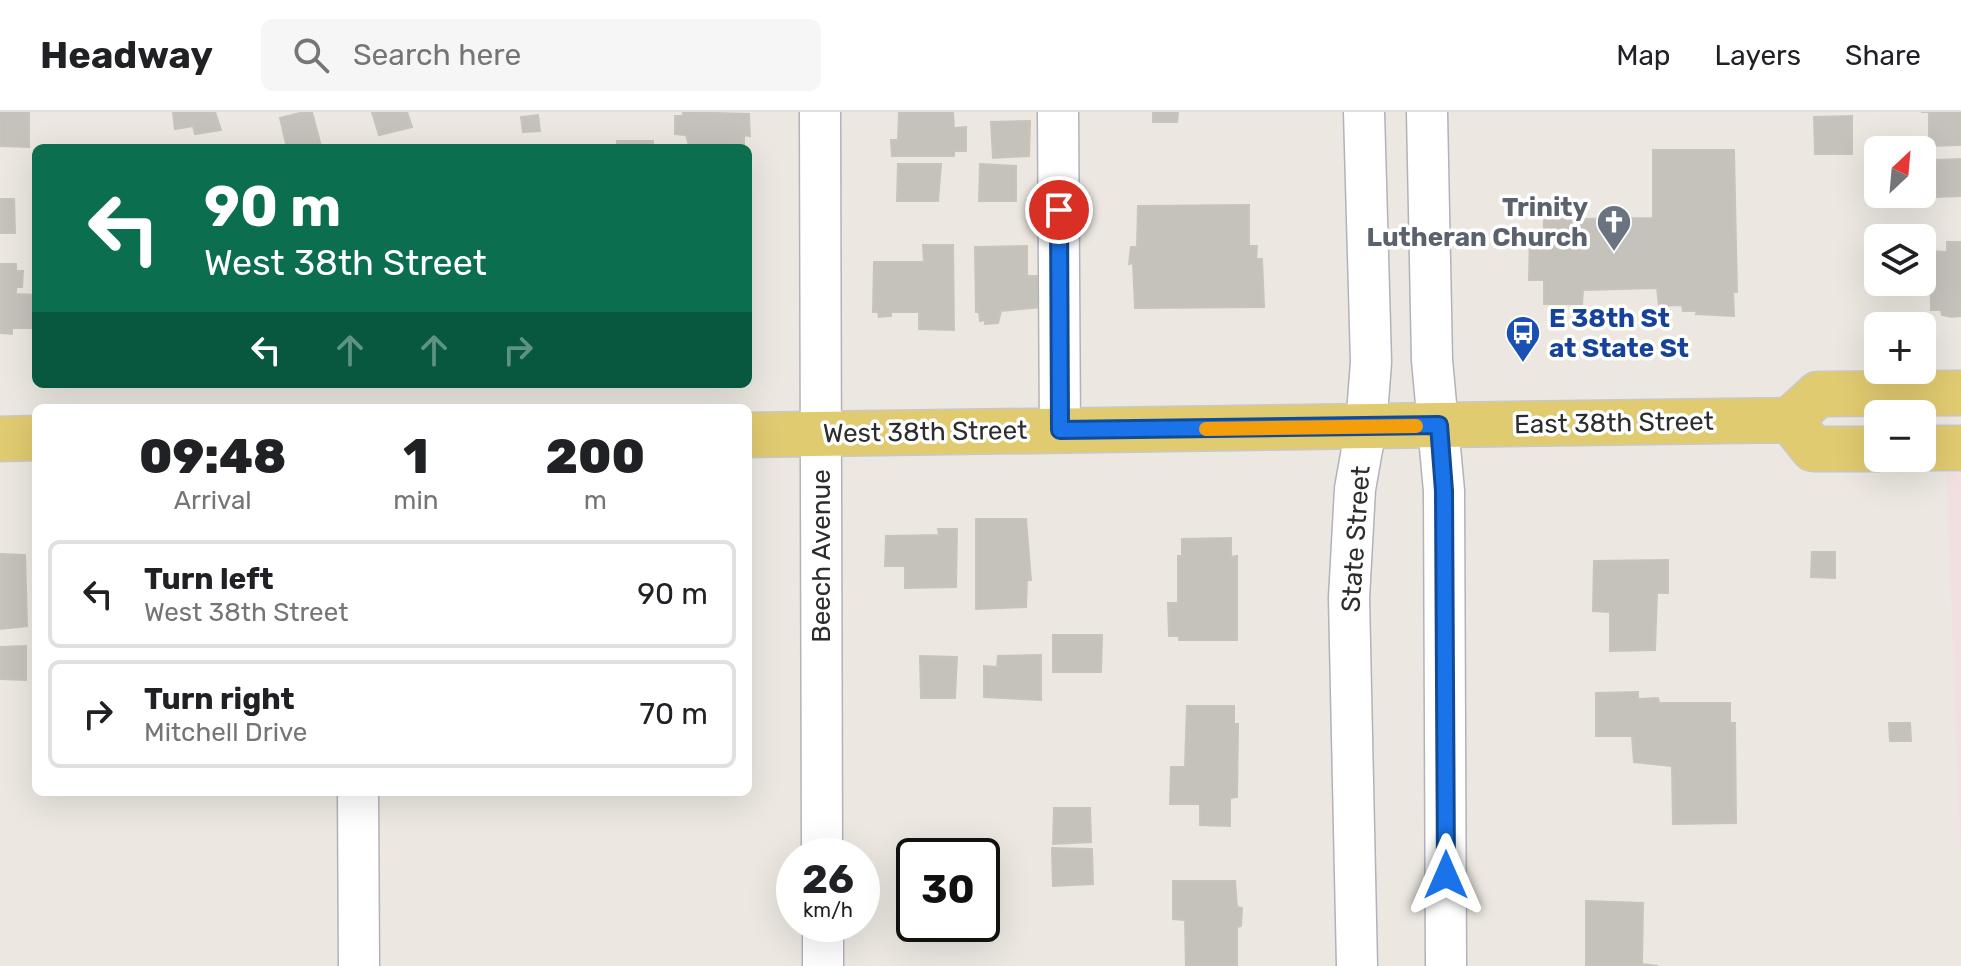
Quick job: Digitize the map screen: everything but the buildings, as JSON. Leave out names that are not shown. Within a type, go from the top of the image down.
[{"type":"main road","points":[[1864,449],[1813,449],[1790,420],[1818,394],[1961,393]]},
{"type":"main road","name":"East 38th Street","points":[[1439,425],[1790,420]]},
{"type":"main road","name":"West 38th Street","points":[[752,435],[1439,425]]},
{"type":"main road","points":[[0,439],[32,438]]},
{"type":"main road","points":[[1936,448],[1961,448]]},
{"type":"street","name":"Beech Avenue","points":[[820,112],[822,838]]},
{"type":"street","points":[[1058,112],[1060,430]]},
{"type":"street","name":"State Street","points":[[1357,966],[1349,598],[1355,489],[1366,427],[1371,362],[1364,112]]},
{"type":"street","points":[[1427,112],[1432,360],[1444,491],[1446,966]]},
{"type":"street","points":[[358,796],[359,966]]},
{"type":"street","points":[[823,942],[823,966]]},
{"type":"shaded area","points":[[1946,465],[1961,465],[1961,861]]},
{"type":"slow traffic","points":[[1206,429],[1416,426]]},
{"type":"place","name":"Trinity Lutheran Church","points":[[1614,253]]},
{"type":"place","name":"E 38th St at State St","points":[[1523,364]]},
{"type":"route","points":[[1059,210],[1060,430],[1439,425],[1444,491],[1446,875]]}]
